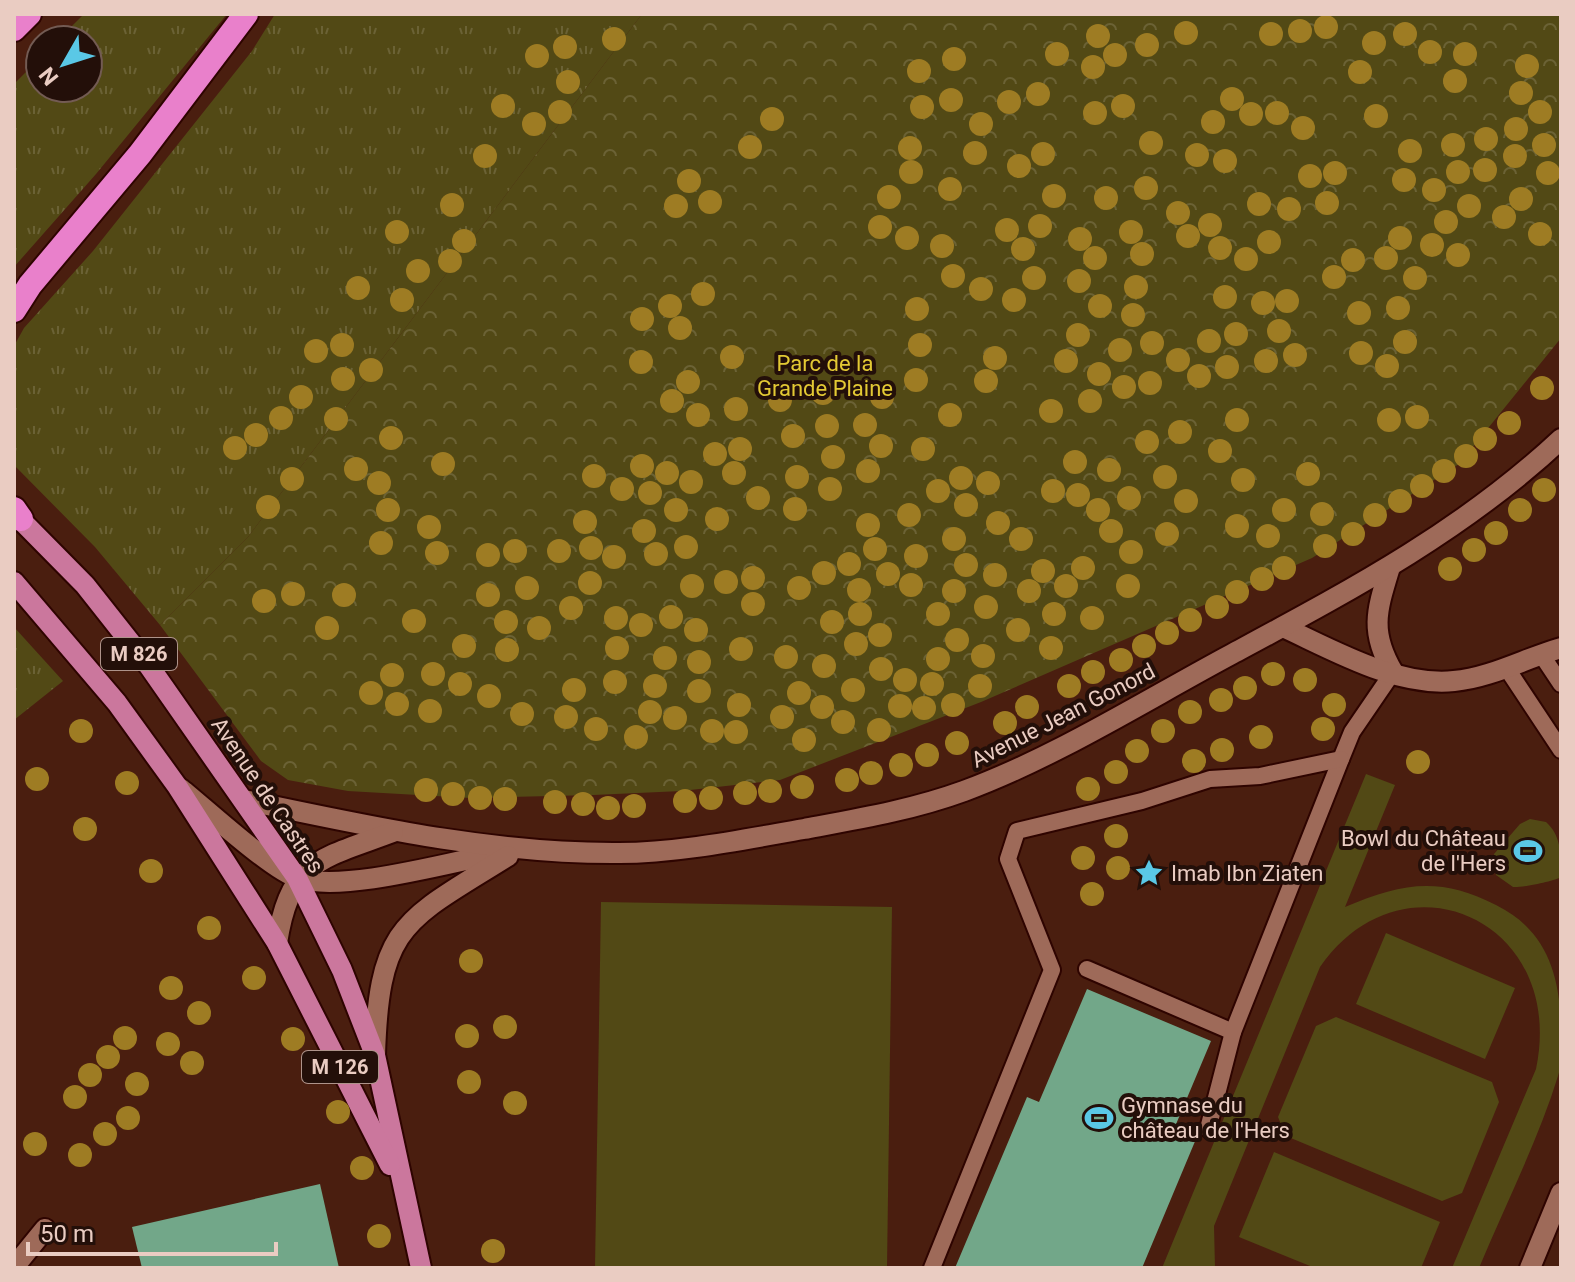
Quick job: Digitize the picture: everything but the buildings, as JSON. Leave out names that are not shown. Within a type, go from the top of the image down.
[{"type":"highway","points":[[14,29],[29,14]]},
{"type":"highway","points":[[14,310],[22,292],[149,143],[246,14]]},
{"type":"main road","name":"Avenue de Castres","points":[[16,514],[85,585],[157,677],[297,878],[342,970],[375,1055],[421,1268]]},
{"type":"main road","name":"Avenue de Castres","points":[[14,582],[117,703],[177,786],[277,943],[402,1190]]},
{"type":"street","name":"Avenue Jean Gonord","points":[[244,800],[393,832],[520,849],[623,853],[757,837],[888,814],[962,792],[1024,766],[1283,627],[1390,567],[1481,509],[1558,448]]},
{"type":"street","points":[[1390,567],[1376,612],[1379,648],[1393,672]]},
{"type":"street","points":[[1283,627],[1393,672],[1426,681],[1456,681],[1551,651]]},
{"type":"street","name":"Avenue Jean Gonord","points":[[177,786],[260,854],[297,878],[342,881],[520,849]]},
{"type":"street","name":"Avenue Jean Gonord","points":[[297,878],[318,861],[393,832]]},
{"type":"street","points":[[375,1055],[376,999],[383,969],[404,926],[425,908],[520,849]]},
{"type":"street","points":[[277,943],[282,909],[297,878]]},
{"type":"street","points":[[1530,1268],[1561,1193]]},
{"type":"street","points":[[14,1267],[45,1229]]},
{"type":"lane","points":[[1551,651],[1561,684]]},
{"type":"lane","points":[[1506,667],[1561,750]]},
{"type":"lane","points":[[1208,1129],[1233,1032],[1341,759],[1352,732],[1393,672]]},
{"type":"lane","points":[[932,1268],[1052,970],[1008,859],[1017,831],[1142,801],[1210,779],[1260,776],[1341,759]]},
{"type":"lane","points":[[1087,969],[1233,1032]]},
{"type":"green space","points":[[84,14],[227,14],[96,174],[14,267],[14,84],[24,74],[24,104],[104,104],[104,24],[74,24]]},
{"type":"green space","points":[[275,14],[642,14],[248,537],[160,625],[95,547],[14,465],[14,346],[24,328],[93,251],[252,51]]},
{"type":"green space","name":"Parc de la Grande Plaine","points":[[642,14],[1561,14],[1561,338],[1459,464],[1312,558],[981,702],[780,780],[681,791],[471,798],[348,791],[288,780],[261,761],[160,625],[248,537]]},
{"type":"green space","points":[[14,627],[63,681],[14,720]]},
{"type":"green space","points":[[1366,774],[1395,785],[1345,907],[1403,888],[1420,886],[1457,890],[1496,905],[1514,916],[1529,929],[1548,959],[1558,994],[1561,1060],[1560,1071],[1531,1149],[1479,1268],[1452,1268],[1536,1069],[1539,1017],[1527,973],[1503,940],[1471,918],[1433,908],[1393,912],[1354,931],[1320,967],[1214,1226],[1215,1268],[1162,1268]]},
{"type":"green space","name":"Bowl du Château de l'Hers","points":[[1530,819],[1546,822],[1555,834],[1560,847],[1561,877],[1513,887],[1496,875],[1494,854],[1520,824]]},
{"type":"green space","points":[[601,902],[892,907],[887,1268],[595,1268]]},
{"type":"green space","points":[[1386,933],[1515,988],[1485,1059],[1356,1004]]},
{"type":"green space","points":[[1336,1017],[1492,1082],[1499,1102],[1462,1193],[1442,1201],[1286,1136],[1278,1117],[1316,1026]]},
{"type":"green space","points":[[1274,1152],[1440,1222],[1421,1268],[1315,1268],[1239,1237]]},
{"type":"place","name":"Bowl du Château de l'Hers","points":[[1528,851]]},
{"type":"place","name":"Imab Ibn Ziaten","points":[[1149,873]]},
{"type":"place","name":"Gymnase du château de l'Hers","points":[[1099,1118]]}]
